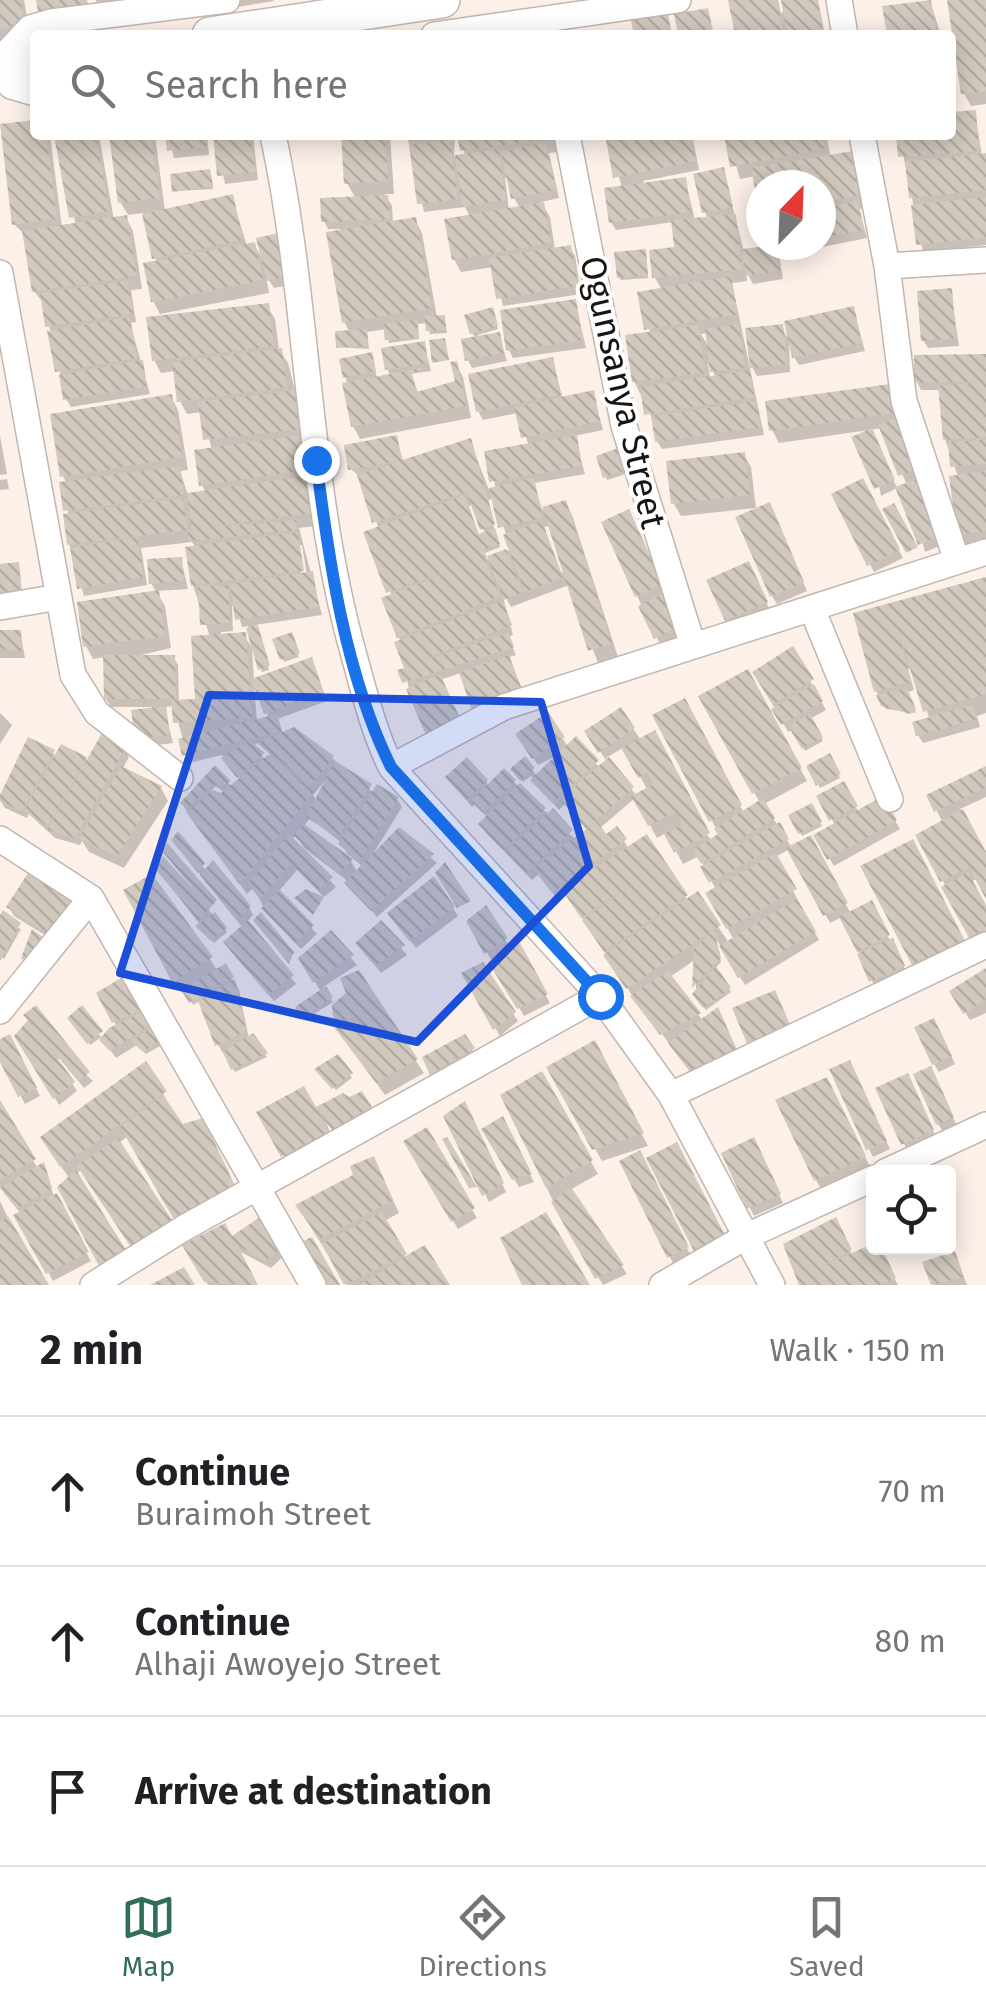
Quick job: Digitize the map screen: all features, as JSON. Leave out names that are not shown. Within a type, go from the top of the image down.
[{"type":"street","points":[[16,69],[30,28],[228,0]]},
{"type":"street","points":[[243,30],[442,0]]},
{"type":"street","points":[[499,30],[551,26],[678,0]]},
{"type":"street","points":[[838,0],[844,30]]},
{"type":"street","points":[[274,140],[296,276],[328,552],[377,738],[391,767],[600,996],[671,1095],[772,1285]]},
{"type":"street","name":"Ogunsanya Street","points":[[568,140],[624,426],[693,646]]},
{"type":"street","points":[[863,140],[887,266],[904,401],[956,561]]},
{"type":"street","points":[[887,266],[986,260]]},
{"type":"street","points":[[0,273],[72,675],[97,714],[180,778]]},
{"type":"street","points":[[391,767],[504,707],[986,552]]},
{"type":"street","points":[[0,606],[59,597]]},
{"type":"street","points":[[812,609],[890,799]]},
{"type":"street","points":[[0,839],[92,898],[255,1190],[313,1285]]},
{"type":"street","points":[[0,1011],[92,898]]},
{"type":"street","points":[[671,1095],[986,945]]},
{"type":"street","points":[[93,1285],[600,996]]},
{"type":"street","points":[[899,1165],[986,1125]]},
{"type":"street","points":[[662,1285],[747,1236],[866,1182]]},
{"type":"highlighted area","points":[[209,695],[541,702],[589,866],[417,1042],[120,973]]},
{"type":"building","points":[[0,0],[21,0],[24,24],[0,28]]},
{"type":"building","points":[[36,0],[87,0],[88,4],[38,12]]},
{"type":"building","points":[[728,0],[777,0],[783,30],[734,30]]},
{"type":"building","points":[[781,0],[818,0],[822,30],[786,30]]},
{"type":"building","points":[[931,0],[936,30],[886,30],[882,6]]},
{"type":"building","points":[[947,0],[986,0],[986,91],[961,94],[956,30],[951,30]]},
{"type":"building","points":[[666,4],[671,30],[633,30],[629,11]]},
{"type":"building","points":[[708,8],[713,30],[677,30],[674,14]]},
{"type":"building","points":[[976,110],[979,151],[898,157],[896,140],[956,140],[956,112]]},
{"type":"building","points":[[30,121],[30,140],[47,140],[57,219],[12,225],[0,124]]},
{"type":"building","points":[[55,140],[97,140],[109,211],[69,218]]},
{"type":"building","points":[[110,140],[152,140],[160,198],[118,203]]},
{"type":"building","points":[[166,140],[205,140],[206,147],[167,151]]},
{"type":"building","points":[[213,140],[251,140],[255,172],[217,176]]},
{"type":"building","points":[[341,140],[385,140],[388,181],[344,184]]},
{"type":"building","points":[[450,140],[458,199],[417,204],[409,145]]},
{"type":"building","points":[[458,140],[542,140],[460,151]]},
{"type":"building","points":[[606,140],[692,140],[696,161],[613,178]]},
{"type":"building","points":[[725,140],[825,140],[826,148],[730,167]]},
{"type":"building","points":[[546,142],[556,190],[511,199],[501,152]]},
{"type":"building","points":[[499,149],[506,200],[462,207],[455,155]]},
{"type":"building","points":[[853,151],[861,195],[836,199],[836,170],[751,168]]},
{"type":"building","points":[[986,153],[986,190],[909,198],[905,162]]},
{"type":"building","points":[[724,167],[733,207],[702,213],[693,174]]},
{"type":"building","points":[[210,169],[213,186],[172,192],[170,174]]},
{"type":"building","points":[[686,177],[691,212],[609,223],[604,188]]},
{"type":"building","points":[[233,194],[243,240],[152,259],[142,214]]},
{"type":"building","points":[[388,195],[390,219],[321,222],[320,198]]},
{"type":"building","points":[[986,197],[986,237],[916,245],[911,205]]},
{"type":"building","points":[[858,201],[864,230],[836,235],[836,205]]},
{"type":"building","points":[[544,202],[551,243],[452,260],[444,219]]},
{"type":"building","points":[[736,214],[742,269],[652,278],[649,250],[674,247],[671,220]]},
{"type":"building","points":[[127,215],[137,276],[32,292],[22,231]]},
{"type":"building","points":[[416,217],[432,308],[342,323],[326,232]]},
{"type":"building","points":[[283,232],[293,275],[267,281],[256,238]]},
{"type":"building","points":[[255,242],[263,280],[151,302],[143,263]]},
{"type":"building","points":[[571,245],[578,286],[496,299],[489,258]]},
{"type":"building","points":[[646,249],[648,276],[617,278],[614,252]]},
{"type":"building","points":[[742,249],[746,249],[746,260],[778,260],[780,271],[746,276]]},
{"type":"building","points":[[731,276],[738,314],[644,330],[637,292]]},
{"type":"building","points":[[128,281],[133,314],[45,327],[40,293]]},
{"type":"building","points":[[952,288],[956,338],[921,341],[917,291]]},
{"type":"building","points":[[576,299],[583,340],[506,351],[500,310]]},
{"type":"building","points":[[269,303],[274,346],[152,361],[146,317]]},
{"type":"building","points":[[854,306],[862,343],[792,358],[784,321]]},
{"type":"building","points":[[493,307],[498,326],[470,334],[464,315]]},
{"type":"building","points":[[445,315],[446,330],[426,331],[424,316]]},
{"type":"building","points":[[130,317],[137,358],[55,372],[47,331]]},
{"type":"building","points":[[417,320],[419,337],[385,340],[383,324]]},
{"type":"building","points":[[739,324],[745,368],[710,372],[705,329]]},
{"type":"building","points":[[783,324],[787,364],[750,368],[745,328]]},
{"type":"building","points":[[699,325],[705,373],[632,382],[625,335]]},
{"type":"building","points":[[367,329],[368,346],[336,348],[335,331]]},
{"type":"building","points":[[500,332],[504,353],[465,361],[461,339]]},
{"type":"building","points":[[445,338],[449,360],[432,363],[429,340]]},
{"type":"building","points":[[425,341],[428,363],[385,370],[381,348]]},
{"type":"building","points":[[282,348],[287,387],[177,402],[172,362]]},
{"type":"building","points":[[372,352],[376,371],[343,378],[339,359]]},
{"type":"building","points":[[986,354],[986,437],[943,440],[938,386],[982,382],[914,383],[914,355]]},
{"type":"building","points":[[553,357],[561,395],[476,412],[468,374]]},
{"type":"building","points":[[143,360],[147,386],[63,400],[59,375]]},
{"type":"building","points":[[457,361],[466,406],[351,427],[342,383],[427,367],[412,374],[417,392],[455,381],[450,362]]},
{"type":"building","points":[[750,370],[754,397],[644,415],[640,387]]},
{"type":"building","points":[[890,384],[895,413],[769,431],[765,401]]},
{"type":"building","points":[[298,390],[302,429],[203,440],[198,402]]},
{"type":"building","points":[[594,390],[600,421],[521,438],[514,407]]},
{"type":"building","points":[[172,394],[182,457],[60,477],[50,414]]},
{"type":"building","points":[[757,401],[761,427],[655,442],[651,416]]},
{"type":"building","points":[[901,416],[922,468],[898,476],[878,425]]},
{"type":"building","points":[[872,428],[895,480],[874,489],[851,437]]},
{"type":"building","points":[[301,435],[306,470],[199,486],[194,450]]},
{"type":"building","points":[[397,435],[402,460],[471,438],[495,524],[480,530],[467,494],[473,490],[372,523],[357,475],[401,461],[348,470],[344,445]]},
{"type":"building","points":[[577,435],[582,466],[489,482],[484,451]]},
{"type":"building","points":[[986,440],[986,464],[950,467],[948,442]]},
{"type":"building","points":[[627,445],[635,467],[603,478],[596,456]]},
{"type":"building","points":[[745,452],[750,495],[671,504],[666,461]]},
{"type":"building","points":[[180,466],[184,495],[63,511],[59,482]]},
{"type":"building","points":[[986,471],[986,531],[957,535],[949,476]]},
{"type":"building","points":[[313,475],[319,512],[203,528],[296,520],[297,530],[189,541],[188,530],[192,530],[187,493]]},
{"type":"building","points":[[922,477],[945,534],[918,545],[895,487]]},
{"type":"building","points":[[534,478],[543,518],[498,528],[489,488]]},
{"type":"building","points":[[863,478],[900,549],[867,566],[831,494]]},
{"type":"building","points":[[464,495],[479,534],[495,528],[500,544],[485,549],[484,557],[500,596],[397,638],[381,598],[466,565],[386,593],[363,532]]},
{"type":"building","points":[[183,498],[187,530],[67,545],[63,514]]},
{"type":"building","points":[[566,500],[612,643],[588,651],[542,507]]},
{"type":"building","points":[[770,502],[804,582],[770,597],[735,517]]},
{"type":"building","points":[[894,503],[918,547],[906,553],[882,509]]},
{"type":"building","points":[[629,509],[663,584],[635,597],[601,522]]},
{"type":"building","points":[[542,521],[563,577],[525,592],[503,535]]},
{"type":"building","points":[[298,532],[304,571],[191,586],[185,547]]},
{"type":"building","points":[[137,537],[144,577],[77,589],[70,548]]},
{"type":"building","points":[[506,549],[523,592],[504,600],[487,556]]},
{"type":"building","points":[[182,557],[184,581],[149,584],[147,559]]},
{"type":"building","points":[[749,561],[768,602],[725,621],[706,580]]},
{"type":"building","points":[[19,562],[22,592],[0,595],[0,564]]},
{"type":"building","points":[[313,571],[319,607],[235,620],[230,584]]},
{"type":"building","points":[[986,577],[986,694],[923,712],[895,619],[911,682],[874,692],[853,613]]},
{"type":"building","points":[[228,585],[230,623],[200,625],[198,587]]},
{"type":"building","points":[[159,590],[165,636],[83,647],[77,602]]},
{"type":"building","points":[[666,593],[681,626],[654,639],[638,606]]},
{"type":"building","points":[[503,601],[512,625],[407,666],[509,633],[514,647],[402,683],[397,670],[404,668],[394,642]]},
{"type":"building","points":[[258,625],[270,666],[258,670],[246,628]]},
{"type":"building","points":[[0,630],[21,630],[22,651],[0,649]]},
{"type":"building","points":[[246,632],[252,718],[173,723],[171,700],[195,699],[191,636]]},
{"type":"building","points":[[292,632],[300,653],[280,660],[272,639]]},
{"type":"building","points":[[793,646],[814,679],[773,705],[752,672]]},
{"type":"building","points":[[103,655],[175,655],[176,699],[104,699]]},
{"type":"building","points":[[509,655],[523,692],[472,710],[459,673]]},
{"type":"building","points":[[312,657],[324,693],[264,714],[251,679]]},
{"type":"building","points":[[748,669],[802,768],[752,794],[698,696]]},
{"type":"building","points":[[440,674],[461,720],[426,735],[406,689]]},
{"type":"building","points":[[814,684],[823,701],[781,725],[771,709]]},
{"type":"building","points":[[907,688],[916,709],[910,714],[881,706],[876,695]]},
{"type":"building","points":[[685,698],[742,805],[709,822],[652,715]]},
{"type":"building","points":[[973,705],[977,719],[916,736],[912,722]]},
{"type":"building","points":[[166,706],[170,735],[135,739],[131,710]]},
{"type":"building","points":[[621,707],[635,728],[598,753],[584,731]]},
{"type":"building","points":[[548,712],[565,737],[532,759],[515,734]]},
{"type":"building","points":[[277,714],[282,731],[182,756],[178,739]]},
{"type":"building","points":[[810,714],[823,737],[802,749],[788,726]]},
{"type":"building","points":[[294,727],[334,756],[310,786],[258,742]]},
{"type":"building","points":[[655,730],[710,833],[674,853],[664,834],[683,824],[676,812],[648,826],[631,796],[654,784],[648,772],[638,778],[621,748]]},
{"type":"building","points":[[102,733],[126,747],[75,838],[47,830]]},
{"type":"building","points":[[576,736],[599,760],[553,804],[530,780]]},
{"type":"building","points":[[28,737],[55,750],[22,811],[0,801],[0,795]]},
{"type":"building","points":[[249,740],[265,753],[237,778],[221,758]]},
{"type":"building","points":[[61,744],[87,757],[48,826],[24,811]]},
{"type":"building","points":[[830,753],[841,774],[816,786],[806,766]]},
{"type":"building","points":[[269,754],[314,792],[239,884],[186,812],[213,790],[221,793]]},
{"type":"building","points":[[525,756],[535,768],[520,781],[510,769]]},
{"type":"building","points":[[467,757],[488,780],[466,800],[445,777]]},
{"type":"building","points":[[609,757],[634,787],[586,829],[560,799]]},
{"type":"building","points":[[335,761],[372,784],[338,838],[306,817]]},
{"type":"building","points":[[215,765],[231,781],[219,788],[214,784],[187,809],[180,803]]},
{"type":"building","points":[[121,766],[162,786],[117,856],[79,839]]},
{"type":"building","points":[[986,766],[986,787],[934,812],[926,795]]},
{"type":"building","points":[[504,768],[516,780],[483,813],[471,801]]},
{"type":"building","points":[[844,781],[858,806],[829,821],[816,796]]},
{"type":"building","points":[[520,783],[546,808],[504,850],[478,824]]},
{"type":"building","points":[[377,784],[399,797],[359,862],[338,844]]},
{"type":"building","points":[[883,796],[897,820],[827,860],[813,835]]},
{"type":"building","points":[[763,798],[775,818],[701,864],[693,850],[718,834],[714,829]]},
{"type":"building","points":[[812,803],[822,822],[798,834],[788,815]]},
{"type":"building","points":[[553,808],[573,830],[526,873],[506,851]]},
{"type":"building","points":[[963,809],[986,852],[986,899],[969,867],[940,882],[915,835]]},
{"type":"building","points":[[597,821],[606,834],[617,826],[627,839],[552,893],[533,868]]},
{"type":"building","points":[[780,822],[789,839],[709,883],[700,867]]},
{"type":"building","points":[[304,824],[353,859],[338,874],[293,835]]},
{"type":"building","points":[[399,827],[434,854],[371,911],[344,883]]},
{"type":"building","points":[[178,831],[205,863],[198,873],[171,840]]},
{"type":"building","points":[[289,834],[333,877],[318,890],[291,863],[260,899],[248,884]]},
{"type":"building","points":[[647,834],[688,895],[604,952],[582,920],[648,874],[581,918],[562,890]]},
{"type":"building","points":[[811,835],[848,903],[823,916],[786,848]]},
{"type":"building","points":[[913,839],[966,943],[914,969],[860,866]]},
{"type":"building","points":[[167,843],[217,900],[199,921],[156,870],[163,856],[198,894],[162,851]]},
{"type":"building","points":[[776,853],[797,889],[726,929],[705,893]]},
{"type":"building","points":[[213,860],[251,906],[236,920],[200,875]]},
{"type":"building","points":[[445,862],[471,901],[457,908],[435,873]]},
{"type":"building","points":[[32,867],[78,899],[51,936],[6,907]]},
{"type":"building","points":[[968,872],[986,905],[986,937],[973,945],[941,887]]},
{"type":"building","points":[[152,874],[213,957],[172,982],[123,890]]},
{"type":"building","points":[[434,876],[455,907],[409,941],[387,913]]},
{"type":"building","points":[[306,889],[324,897],[313,915],[294,898]]},
{"type":"building","points":[[280,890],[314,925],[295,943],[261,908]]},
{"type":"building","points":[[698,891],[721,925],[626,989],[603,955]]},
{"type":"building","points":[[797,899],[816,931],[738,978],[719,946]]},
{"type":"building","points":[[872,900],[890,935],[857,952],[839,917]]},
{"type":"building","points":[[486,905],[508,938],[484,954],[466,921]]},
{"type":"building","points":[[3,910],[21,923],[0,961],[0,915]]},
{"type":"building","points":[[215,912],[227,928],[211,941],[195,926]]},
{"type":"building","points":[[261,912],[294,952],[289,964],[253,920]]},
{"type":"building","points":[[248,920],[294,975],[268,995],[223,942]]},
{"type":"building","points":[[381,920],[405,945],[375,966],[355,943]]},
{"type":"building","points":[[32,929],[49,942],[33,968],[21,958]]},
{"type":"building","points":[[331,930],[354,955],[313,983],[298,958]]},
{"type":"building","points":[[714,930],[721,958],[692,988],[694,948]]},
{"type":"building","points":[[893,938],[905,966],[869,982],[857,954]]},
{"type":"building","points":[[520,943],[548,994],[517,1009],[488,962]]},
{"type":"building","points":[[483,962],[516,1012],[493,1030],[461,973]]},
{"type":"building","points":[[226,963],[234,977],[189,1003],[181,990]]},
{"type":"building","points":[[716,966],[731,988],[703,1008],[692,994]]},
{"type":"building","points":[[986,968],[986,999],[963,1014],[949,991]]},
{"type":"building","points":[[359,970],[418,1059],[376,1083],[334,1027],[332,1005],[346,993],[340,978]]},
{"type":"building","points":[[668,971],[701,1013],[660,1035],[630,996]]},
{"type":"building","points":[[124,976],[143,1009],[112,1023],[96,993]]},
{"type":"building","points":[[235,979],[246,1031],[215,1046],[198,1001]]},
{"type":"building","points":[[326,986],[333,997],[302,1018],[295,1007]]},
{"type":"building","points":[[775,990],[792,1029],[749,1048],[732,1008]]},
{"type":"building","points":[[36,1005],[90,1072],[78,1081],[42,1038],[75,1082],[53,1099],[14,1036],[28,1020],[23,1015]]},
{"type":"building","points":[[82,1005],[103,1031],[87,1044],[67,1018]]},
{"type":"building","points":[[718,1007],[738,1052],[693,1076],[668,1043]]},
{"type":"building","points":[[143,1011],[151,1025],[110,1051],[99,1040],[109,1028]]},
{"type":"building","points":[[934,1018],[952,1056],[932,1065],[914,1027]]},
{"type":"building","points":[[153,1027],[162,1040],[143,1052],[131,1041]]},
{"type":"building","points":[[253,1033],[268,1053],[231,1070],[223,1052]]},
{"type":"building","points":[[10,1034],[37,1088],[18,1097],[0,1062],[0,1039]]},
{"type":"building","points":[[465,1034],[475,1048],[430,1075],[422,1057]]},
{"type":"building","points":[[595,1040],[644,1133],[592,1150],[546,1067]]},
{"type":"building","points":[[338,1054],[353,1073],[332,1089],[314,1069]]},
{"type":"building","points":[[850,1060],[887,1141],[866,1150],[829,1069]]},
{"type":"building","points":[[146,1061],[167,1091],[60,1167],[40,1137]]},
{"type":"building","points":[[931,1066],[954,1117],[936,1125],[913,1074]]},
{"type":"building","points":[[542,1071],[593,1160],[546,1188],[500,1095]]},
{"type":"building","points":[[908,1073],[934,1130],[901,1145],[875,1088]]},
{"type":"building","points":[[827,1077],[866,1156],[814,1181],[775,1100]]},
{"type":"building","points":[[304,1086],[316,1107],[343,1093],[349,1097],[362,1091],[372,1107],[332,1130],[318,1111],[329,1131],[281,1157],[256,1112]]},
{"type":"building","points":[[163,1095],[183,1124],[203,1118],[237,1190],[173,1218],[120,1127]]},
{"type":"building","points":[[0,1100],[36,1159],[0,1180]]},
{"type":"building","points":[[465,1101],[504,1183],[482,1196],[443,1116]]},
{"type":"building","points":[[503,1116],[532,1174],[512,1180],[481,1129]]},
{"type":"building","points":[[427,1127],[475,1208],[451,1222],[403,1141]]},
{"type":"building","points":[[447,1137],[477,1187],[469,1188],[442,1139]]},
{"type":"building","points":[[754,1137],[781,1194],[747,1209],[721,1153]]},
{"type":"building","points":[[118,1138],[172,1220],[134,1252],[77,1166]]},
{"type":"building","points":[[677,1142],[728,1241],[697,1257],[646,1158]]},
{"type":"building","points":[[640,1150],[689,1247],[667,1258],[619,1161]]},
{"type":"building","points":[[374,1156],[393,1200],[320,1239],[295,1205],[353,1175],[350,1166]]},
{"type":"building","points":[[44,1162],[52,1188],[17,1209],[0,1188]]},
{"type":"building","points":[[76,1170],[126,1250],[100,1268],[57,1187]]},
{"type":"building","points":[[571,1187],[624,1265],[595,1279],[551,1202]]},
{"type":"building","points":[[57,1193],[89,1252],[46,1274],[13,1215]]},
{"type":"building","points":[[382,1212],[407,1254],[344,1285],[322,1244]]},
{"type":"building","points":[[546,1212],[590,1285],[522,1285],[500,1238]]},
{"type":"building","points":[[263,1215],[283,1246],[265,1261],[238,1246],[258,1285],[204,1282],[182,1245],[225,1223],[232,1236]]},
{"type":"building","points":[[8,1216],[49,1285],[0,1285],[0,1222]]},
{"type":"building","points":[[836,1217],[852,1250],[810,1272],[866,1247],[866,1255],[885,1255],[896,1278],[880,1285],[799,1285],[783,1244]]},
{"type":"building","points":[[312,1237],[340,1285],[318,1285],[294,1245]]},
{"type":"building","points":[[425,1245],[450,1285],[360,1285],[412,1252]]},
{"type":"building","points":[[956,1254],[964,1277],[931,1285],[922,1262]]},
{"type":"building","points":[[184,1267],[195,1285],[150,1285]]},
{"type":"route","points":[[316,460],[328,552],[342,612],[377,738],[391,767],[600,996]]}]
